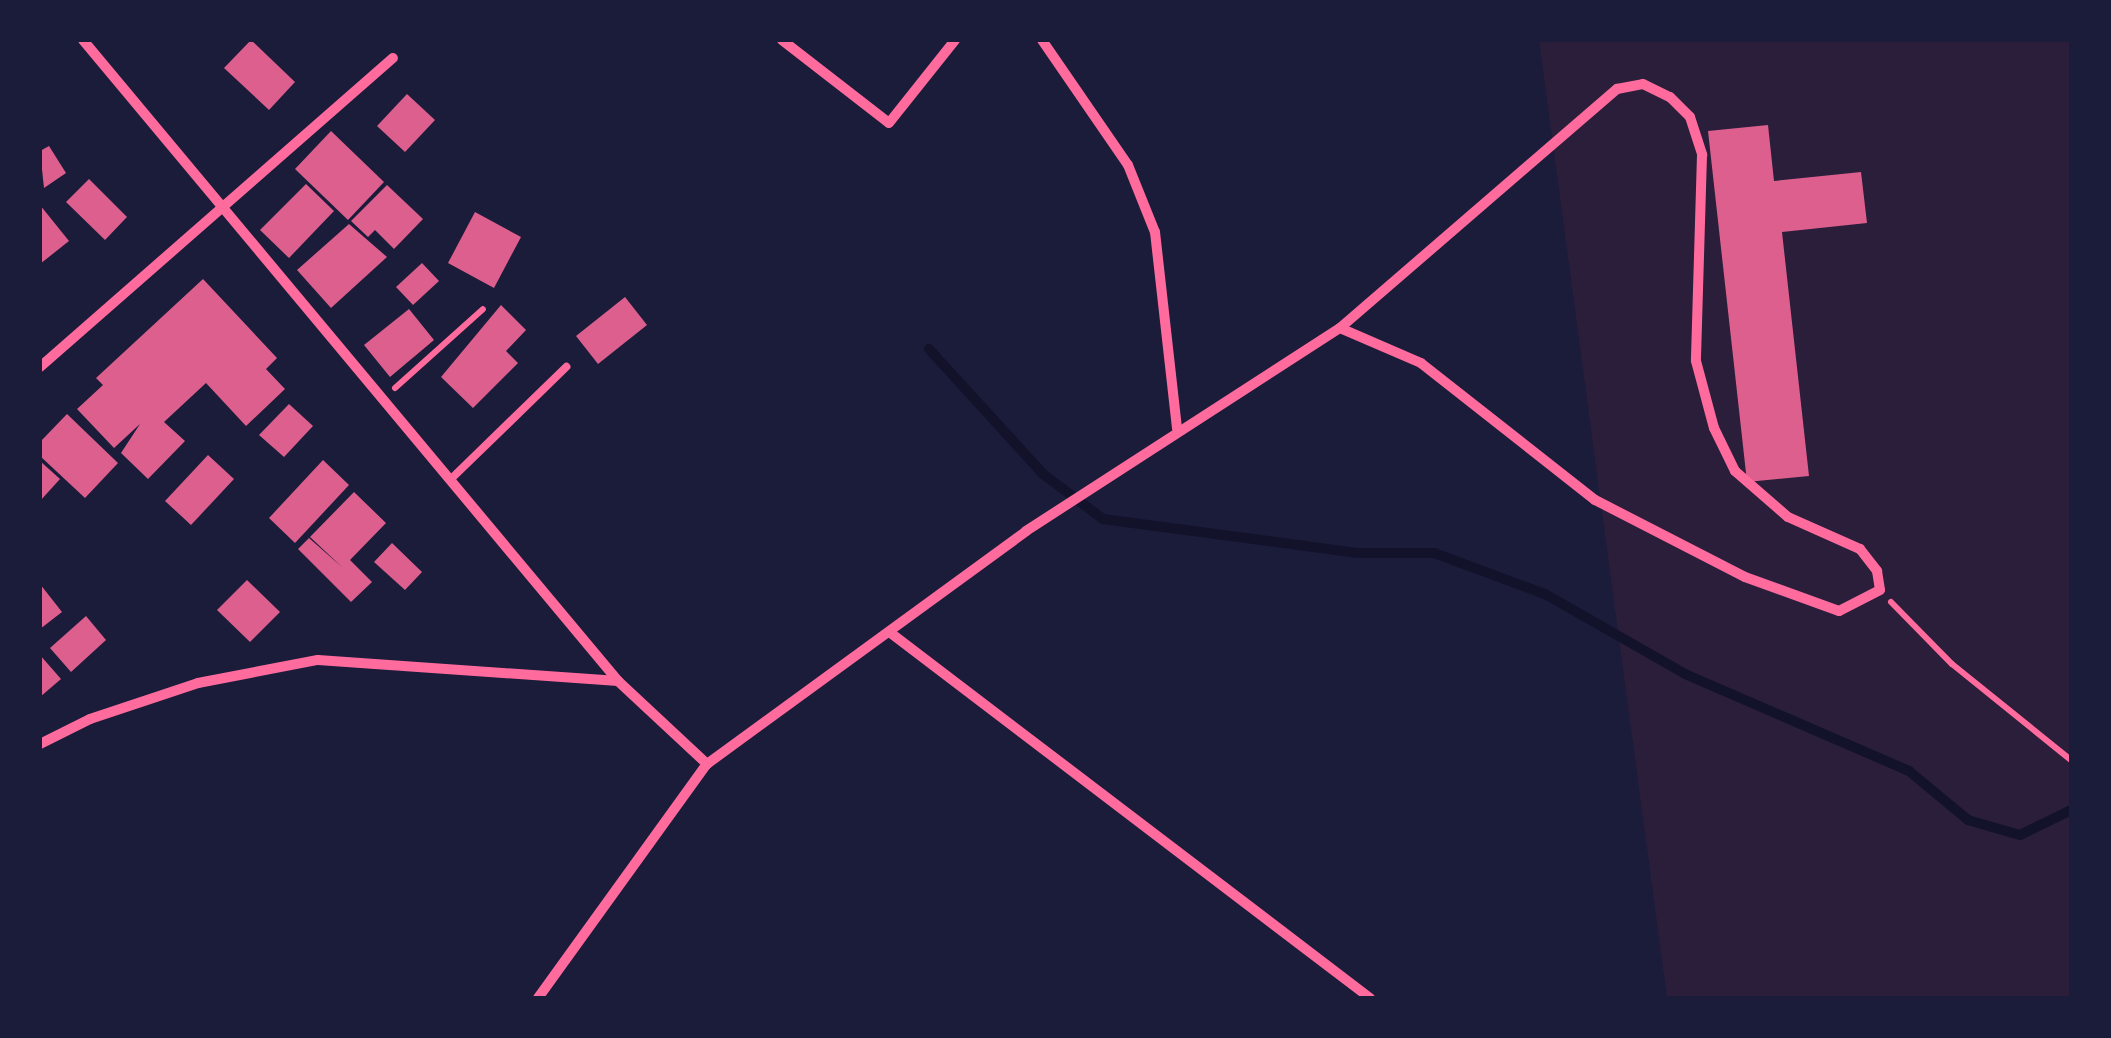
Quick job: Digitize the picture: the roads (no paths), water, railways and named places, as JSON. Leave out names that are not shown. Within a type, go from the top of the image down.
[{"type":"street","points":[[82,40],[216,207],[452,479],[618,681],[707,764]]},
{"type":"street","points":[[782,40],[890,123],[955,40]]},
{"type":"street","points":[[1042,40],[1128,165],[1155,232],[1177,429]]},
{"type":"street","points":[[40,367],[216,207],[394,58]]},
{"type":"street","points":[[538,998],[707,764],[892,634],[1026,531],[1177,429],[1340,328],[1486,206],[1588,110],[1617,89],[1644,84],[1690,117],[1702,155],[1696,361],[1714,428],[1735,470],[1760,498],[1860,549],[1877,571],[1880,590],[1862,605],[1839,611],[1744,577],[1595,500],[1421,363],[1340,328]]},
{"type":"street","points":[[892,634],[1370,998]]},
{"type":"street","points":[[40,744],[90,719],[198,682],[318,660],[618,681]]},
{"type":"lane","points":[[452,479],[566,368]]},
{"type":"waterway","points":[[929,349],[1043,474],[1103,519],[1357,553],[1434,553],[1545,594],[1685,674],[1909,771],[1968,820],[2020,835],[2071,810]]}]
